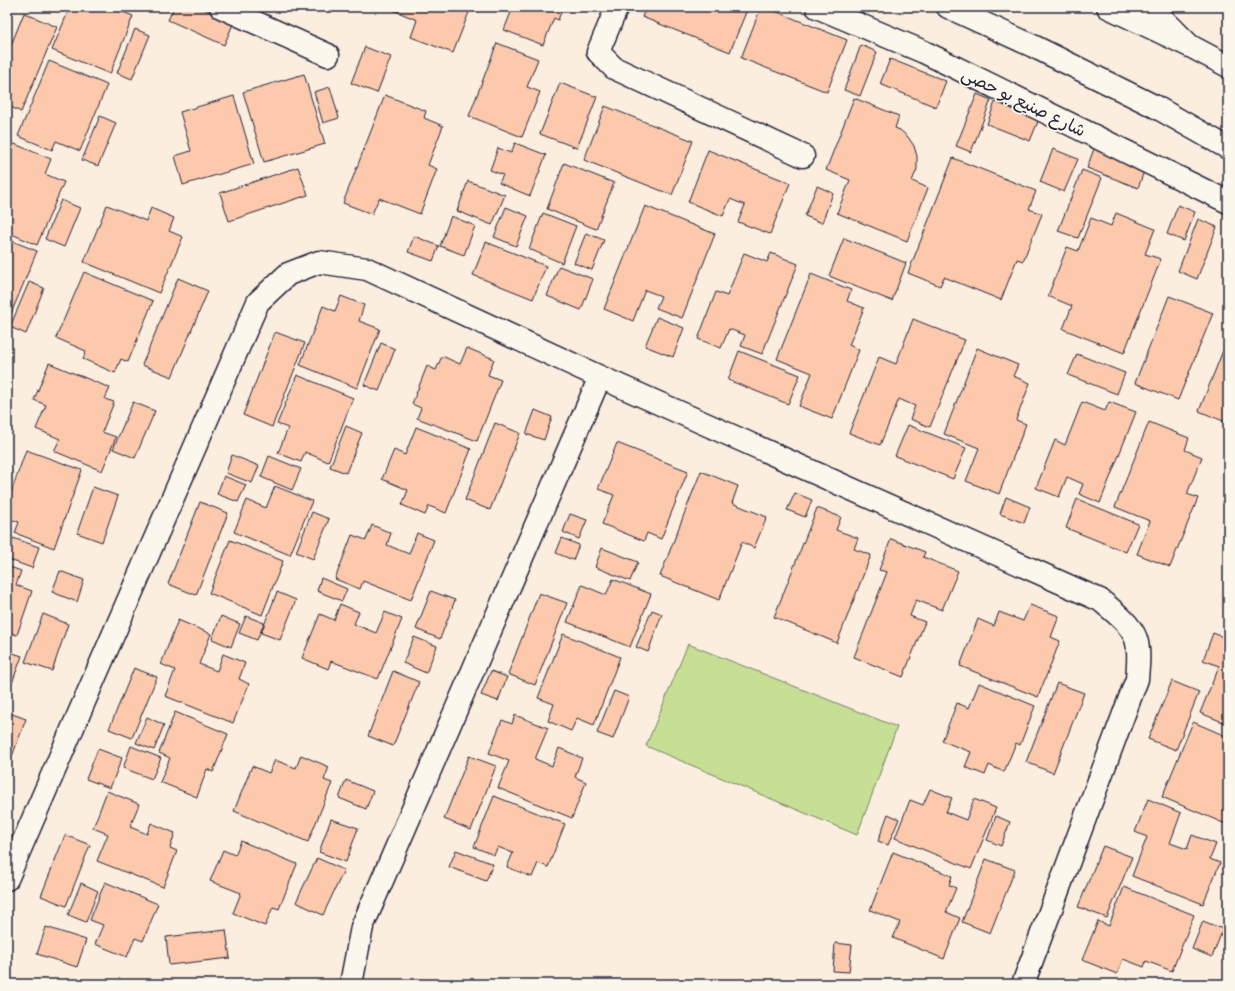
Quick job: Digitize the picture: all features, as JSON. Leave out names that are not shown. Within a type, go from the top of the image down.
[{"type":"street","points":[[221,7],[328,55]]},
{"type":"street","points":[[617,7],[598,52],[614,68],[804,156]]},
{"type":"street","name":"شارع صنيع بو حصى","points":[[817,7],[924,52],[1228,202]]},
{"type":"street","points":[[948,7],[1033,46],[1156,107],[1228,148]]},
{"type":"street","points":[[1108,7],[1228,66]]},
{"type":"street","points":[[1151,7],[1192,47]]},
{"type":"street","points":[[7,879],[258,302],[288,274],[319,262],[367,269],[600,377],[1100,600],[1122,618],[1136,638],[1139,659],[1137,679],[1023,984]]},
{"type":"street","points":[[352,984],[362,927],[600,377]]},
{"type":"green space","points":[[688,644],[897,727],[857,835],[646,746]]},
{"type":"building","points":[[70,7],[113,7],[133,16],[110,74],[52,50]]},
{"type":"building","points":[[174,7],[199,7],[234,22],[224,45],[168,20]]},
{"type":"building","points":[[394,7],[471,7],[453,53],[411,37],[417,20],[393,10]]},
{"type":"building","points":[[513,7],[563,7],[558,20],[554,18],[543,45],[504,30]]},
{"type":"building","points":[[646,7],[748,7],[730,52],[642,17]]},
{"type":"building","points":[[761,7],[765,7],[847,40],[827,92],[741,58]]},
{"type":"building","points":[[24,13],[57,27],[21,112],[7,105],[7,55]]},
{"type":"building","points":[[135,29],[150,35],[132,79],[117,73]]},
{"type":"building","points":[[497,43],[538,59],[527,87],[540,92],[522,137],[469,116]]},
{"type":"building","points":[[861,45],[877,52],[860,96],[844,90]]},
{"type":"building","points":[[365,47],[391,57],[377,93],[351,83]]},
{"type":"building","points":[[890,59],[946,81],[936,107],[880,84]]},
{"type":"building","points":[[49,61],[107,85],[80,151],[56,141],[52,150],[18,136]]},
{"type":"building","points":[[304,74],[325,144],[264,162],[243,92]]},
{"type":"building","points":[[560,83],[597,97],[577,148],[540,134]]},
{"type":"building","points":[[330,87],[339,118],[323,123],[314,92]]},
{"type":"building","points":[[977,94],[991,100],[971,152],[956,146]]},
{"type":"building","points":[[385,95],[426,111],[424,118],[443,126],[428,165],[437,169],[420,214],[379,198],[372,214],[343,203]]},
{"type":"building","points":[[234,96],[254,164],[183,185],[175,156],[191,151],[180,112]]},
{"type":"building","points":[[854,98],[899,116],[895,128],[900,130],[908,137],[914,146],[917,156],[917,169],[912,181],[928,188],[907,241],[837,213],[850,180],[826,170]]},
{"type":"building","points":[[995,102],[1039,119],[1030,141],[987,124]]},
{"type":"building","points":[[605,106],[693,141],[672,195],[584,160]]},
{"type":"building","points":[[100,116],[116,123],[98,166],[82,160]]},
{"type":"building","points":[[12,143],[51,159],[45,174],[64,182],[37,245],[7,232],[7,155]]},
{"type":"building","points":[[515,143],[546,155],[530,196],[499,183],[503,175],[490,170],[498,148],[511,153]]},
{"type":"building","points":[[1096,143],[1147,163],[1138,188],[1087,168]]},
{"type":"building","points":[[1053,149],[1078,159],[1064,192],[1040,182]]},
{"type":"building","points":[[708,150],[790,183],[770,234],[738,222],[745,205],[730,199],[723,216],[688,202]]},
{"type":"building","points":[[953,158],[1036,191],[1029,209],[1042,214],[1023,261],[1017,259],[1001,300],[944,277],[940,286],[908,273]]},
{"type":"building","points":[[564,163],[614,183],[596,229],[547,209]]},
{"type":"building","points":[[298,167],[308,195],[229,221],[220,193]]},
{"type":"building","points":[[1082,170],[1102,178],[1078,238],[1058,231]]},
{"type":"building","points":[[468,181],[505,195],[492,225],[457,211]]},
{"type":"building","points":[[817,186],[833,193],[822,223],[805,216]]},
{"type":"building","points":[[61,200],[80,208],[64,247],[45,239]]},
{"type":"building","points":[[107,205],[146,221],[151,208],[174,218],[169,231],[183,237],[159,293],[84,262]]},
{"type":"building","points":[[1178,205],[1195,212],[1184,241],[1167,234]]},
{"type":"building","points":[[645,206],[715,234],[682,318],[656,308],[661,296],[645,290],[633,321],[604,309]]},
{"type":"building","points":[[506,207],[528,216],[516,246],[494,237]]},
{"type":"building","points":[[543,213],[576,226],[562,263],[529,249]]},
{"type":"building","points":[[1116,213],[1155,229],[1145,254],[1161,259],[1124,353],[1063,329],[1072,306],[1048,296],[1067,247],[1078,251],[1091,218],[1111,226]]},
{"type":"building","points":[[451,216],[475,226],[464,255],[440,246]]},
{"type":"building","points":[[1198,219],[1217,227],[1197,279],[1178,271]]},
{"type":"building","points":[[586,233],[604,240],[592,270],[574,263]]},
{"type":"building","points":[[414,236],[439,246],[433,261],[408,252]]},
{"type":"building","points":[[844,238],[906,263],[892,301],[829,276]]},
{"type":"building","points":[[7,239],[37,251],[10,316],[7,314]]},
{"type":"building","points":[[486,242],[546,266],[533,299],[473,275]]},
{"type":"building","points":[[744,253],[767,262],[771,253],[798,264],[762,354],[741,346],[745,335],[729,329],[721,348],[698,339],[716,292],[727,296]]},
{"type":"building","points":[[559,266],[593,279],[581,310],[547,296]]},
{"type":"building","points":[[84,272],[153,301],[128,362],[121,359],[115,373],[83,359],[86,351],[56,338]]},
{"type":"building","points":[[811,274],[851,290],[847,301],[864,308],[849,345],[859,350],[832,419],[799,406],[812,373],[777,359]]},
{"type":"building","points":[[178,278],[208,291],[172,377],[142,365]]},
{"type":"building","points":[[29,282],[44,288],[26,334],[10,327]]},
{"type":"building","points":[[341,296],[364,305],[359,321],[380,329],[357,388],[300,365],[323,306],[335,311]]},
{"type":"building","points":[[1169,296],[1213,313],[1178,400],[1135,383]]},
{"type":"building","points":[[657,317],[684,328],[673,357],[645,346]]},
{"type":"building","points":[[913,319],[965,340],[930,427],[910,419],[915,406],[899,399],[880,445],[849,433],[879,357],[896,364]]},
{"type":"building","points":[[275,332],[305,343],[272,427],[243,415]]},
{"type":"building","points":[[1228,338],[1228,423],[1199,411]]},
{"type":"building","points":[[381,343],[395,349],[379,391],[364,385]]},
{"type":"building","points":[[467,348],[494,359],[488,375],[501,380],[477,441],[417,418],[421,408],[412,404],[427,366],[436,370],[442,356],[460,364]]},
{"type":"building","points":[[977,348],[1018,365],[1013,376],[1030,383],[1016,420],[1026,424],[999,494],[966,481],[979,448],[944,434]]},
{"type":"building","points":[[739,351],[800,375],[788,404],[728,380]]},
{"type":"building","points":[[1077,354],[1125,373],[1117,394],[1068,375]]},
{"type":"building","points":[[49,363],[110,388],[105,399],[114,402],[102,432],[116,437],[102,471],[54,451],[60,439],[36,429],[46,405],[34,400]]},
{"type":"building","points":[[297,375],[353,398],[328,462],[305,452],[301,462],[278,453],[288,428],[277,424]]},
{"type":"building","points":[[133,402],[155,411],[135,458],[113,449]]},
{"type":"building","points":[[1082,402],[1105,411],[1109,402],[1136,412],[1100,503],[1079,494],[1083,484],[1067,477],[1059,497],[1036,488],[1055,440],[1065,445]]},
{"type":"building","points":[[535,410],[552,417],[544,440],[526,434]]},
{"type":"building","points":[[1149,422],[1189,438],[1185,450],[1202,457],[1187,494],[1198,498],[1170,567],[1137,554],[1150,521],[1115,507]]},
{"type":"building","points":[[495,423],[520,433],[490,510],[465,500]]},
{"type":"building","points":[[908,425],[966,448],[953,479],[895,456]]},
{"type":"building","points":[[346,426],[362,433],[346,473],[330,467]]},
{"type":"building","points":[[416,427],[471,449],[446,513],[429,506],[425,515],[402,505],[408,490],[382,479],[394,450],[405,455]]},
{"type":"building","points":[[617,443],[688,471],[661,539],[647,533],[644,541],[602,524],[614,495],[598,489]]},
{"type":"building","points":[[26,450],[82,470],[54,548],[15,533],[19,522],[7,518],[7,504]]},
{"type":"building","points":[[232,455],[259,466],[252,483],[226,473]]},
{"type":"building","points":[[269,456],[301,469],[292,490],[261,477]]},
{"type":"building","points":[[701,471],[738,486],[732,503],[767,517],[754,548],[742,542],[719,600],[660,576]]},
{"type":"building","points":[[224,476],[246,485],[238,502],[217,494]]},
{"type":"building","points":[[275,486],[312,501],[290,555],[234,532],[247,500],[266,508]]},
{"type":"building","points":[[93,487],[118,496],[102,542],[77,533]]},
{"type":"building","points":[[795,493],[812,500],[805,517],[787,510]]},
{"type":"building","points":[[1006,497],[1030,507],[1024,523],[1000,514]]},
{"type":"building","points":[[1077,499],[1138,524],[1126,552],[1066,528]]},
{"type":"building","points":[[200,502],[228,513],[196,595],[168,584]]},
{"type":"building","points":[[817,508],[841,517],[836,530],[858,538],[854,549],[871,555],[837,643],[774,617]]},
{"type":"building","points":[[312,512],[329,519],[313,559],[296,552]]},
{"type":"building","points":[[570,514],[587,520],[579,539],[563,532]]},
{"type":"building","points":[[372,525],[391,533],[387,545],[409,554],[417,533],[434,540],[411,600],[363,581],[360,589],[335,579],[352,535],[366,540]]},
{"type":"building","points":[[13,538],[39,547],[32,568],[7,559],[7,553]]},
{"type":"building","points":[[562,538],[579,545],[573,560],[556,553]]},
{"type":"building","points":[[891,539],[925,552],[923,557],[958,571],[942,610],[916,600],[910,616],[925,622],[903,677],[854,657],[887,572],[879,570]]},
{"type":"building","points":[[230,540],[283,561],[262,615],[209,593]]},
{"type":"building","points":[[602,548],[638,562],[630,581],[595,567]]},
{"type":"building","points":[[7,566],[21,571],[16,585],[32,591],[17,635],[7,632]]},
{"type":"building","points":[[60,571],[84,580],[77,602],[52,592]]},
{"type":"building","points":[[321,578],[347,589],[342,601],[317,591]]},
{"type":"building","points":[[613,579],[651,594],[630,647],[567,622],[582,585],[606,595]]},
{"type":"building","points":[[431,591],[455,600],[440,639],[416,629]]},
{"type":"building","points":[[277,592],[296,600],[280,640],[261,633]]},
{"type":"building","points":[[539,593],[567,603],[535,685],[508,674]]},
{"type":"building","points":[[340,604],[359,612],[354,624],[376,633],[385,612],[402,619],[378,679],[331,661],[328,669],[302,658],[320,614],[334,620]]},
{"type":"building","points":[[1030,605],[1059,616],[1051,637],[1060,641],[1038,697],[960,666],[978,619],[994,626],[999,612],[1023,621]]},
{"type":"building","points":[[652,610],[662,614],[648,652],[636,647]]},
{"type":"building","points":[[43,614],[68,624],[52,671],[25,662]]},
{"type":"building","points":[[221,616],[240,624],[231,647],[212,639]]},
{"type":"building","points":[[246,616],[264,623],[257,640],[239,633]]},
{"type":"building","points":[[178,620],[211,634],[199,664],[217,671],[223,654],[245,663],[239,679],[249,684],[233,723],[165,696],[175,670],[161,664]]},
{"type":"building","points":[[1213,633],[1228,639],[1228,724],[1200,713],[1219,666],[1203,660]]},
{"type":"building","points":[[563,634],[620,657],[594,725],[577,718],[571,731],[548,721],[554,704],[538,698]]},
{"type":"building","points":[[414,637],[437,646],[426,673],[403,663]]},
{"type":"building","points":[[7,651],[22,656],[9,691],[7,690]]},
{"type":"building","points":[[134,668],[157,677],[132,738],[109,729]]},
{"type":"building","points":[[393,671],[419,682],[393,746],[368,736]]},
{"type":"building","points":[[491,671],[507,677],[498,701],[481,695]]},
{"type":"building","points":[[1172,681],[1199,692],[1176,750],[1148,739]]},
{"type":"building","points":[[979,683],[1035,706],[1020,745],[1016,743],[1004,772],[989,765],[985,775],[965,767],[971,752],[942,741],[957,703],[969,708]]},
{"type":"building","points":[[1057,683],[1084,693],[1053,773],[1026,762]]},
{"type":"building","points":[[614,691],[629,697],[613,739],[597,733]]},
{"type":"building","points":[[7,712],[26,719],[11,759],[7,757]]},
{"type":"building","points":[[175,712],[228,734],[213,772],[207,769],[197,797],[160,782],[170,758],[159,753]]},
{"type":"building","points":[[515,715],[548,728],[535,759],[552,766],[559,748],[582,758],[575,777],[586,782],[572,818],[498,788],[509,761],[489,753],[502,720],[512,724]]},
{"type":"building","points":[[147,717],[164,725],[154,750],[136,743]]},
{"type":"building","points":[[1193,722],[1228,737],[1228,825],[1162,797]]},
{"type":"building","points":[[131,746],[161,758],[152,779],[123,768]]},
{"type":"building","points":[[98,749],[122,758],[110,788],[86,779]]},
{"type":"building","points":[[301,755],[329,767],[324,780],[332,783],[308,842],[234,811],[252,766],[269,773],[275,760],[296,768]]},
{"type":"building","points":[[469,756],[496,766],[471,830],[444,819]]},
{"type":"building","points":[[346,780],[373,791],[366,809],[339,798]]},
{"type":"building","points":[[930,789],[952,798],[946,812],[966,820],[974,799],[996,808],[971,869],[895,838],[910,800],[923,805]]},
{"type":"building","points":[[107,791],[139,804],[130,827],[147,834],[151,823],[175,833],[170,848],[177,851],[163,887],[97,861],[108,834],[93,828]]},
{"type":"building","points":[[494,796],[565,824],[548,867],[538,863],[532,877],[507,867],[513,853],[498,847],[494,855],[474,847]]},
{"type":"building","points":[[1148,799],[1181,813],[1170,843],[1187,849],[1192,835],[1216,844],[1210,859],[1220,863],[1203,904],[1132,876],[1147,837],[1135,832]]},
{"type":"building","points":[[888,814],[899,819],[888,845],[878,841]]},
{"type":"building","points":[[996,816],[1010,822],[1001,846],[987,840]]},
{"type":"building","points":[[331,819],[358,828],[346,862],[319,852]]},
{"type":"building","points":[[65,835],[90,845],[66,906],[41,896]]},
{"type":"building","points":[[241,841],[297,864],[279,909],[273,907],[265,926],[233,913],[241,893],[210,881],[223,850],[235,855]]},
{"type":"building","points":[[1103,846],[1132,857],[1107,918],[1078,907]]},
{"type":"building","points":[[456,850],[493,864],[486,881],[449,867]]},
{"type":"building","points":[[893,852],[952,876],[949,885],[956,888],[946,912],[960,918],[944,959],[893,938],[900,922],[870,910]]},
{"type":"building","points":[[317,858],[344,870],[323,915],[296,902]]},
{"type":"building","points":[[986,859],[1015,870],[990,933],[962,922]]},
{"type":"building","points":[[105,882],[158,904],[143,941],[135,938],[127,957],[95,944],[103,925],[90,920]]},
{"type":"building","points":[[81,883],[98,891],[86,922],[68,915]]},
{"type":"building","points":[[1124,887],[1194,915],[1172,971],[1146,961],[1144,967],[1123,959],[1117,974],[1082,960],[1098,921],[1109,926]]},
{"type":"building","points":[[1203,921],[1223,929],[1212,957],[1192,949]]},
{"type":"building","points":[[46,927],[86,940],[77,967],[37,954]]},
{"type":"building","points":[[226,930],[230,958],[169,965],[166,937]]},
{"type":"building","points":[[835,943],[852,945],[849,972],[833,971]]}]
